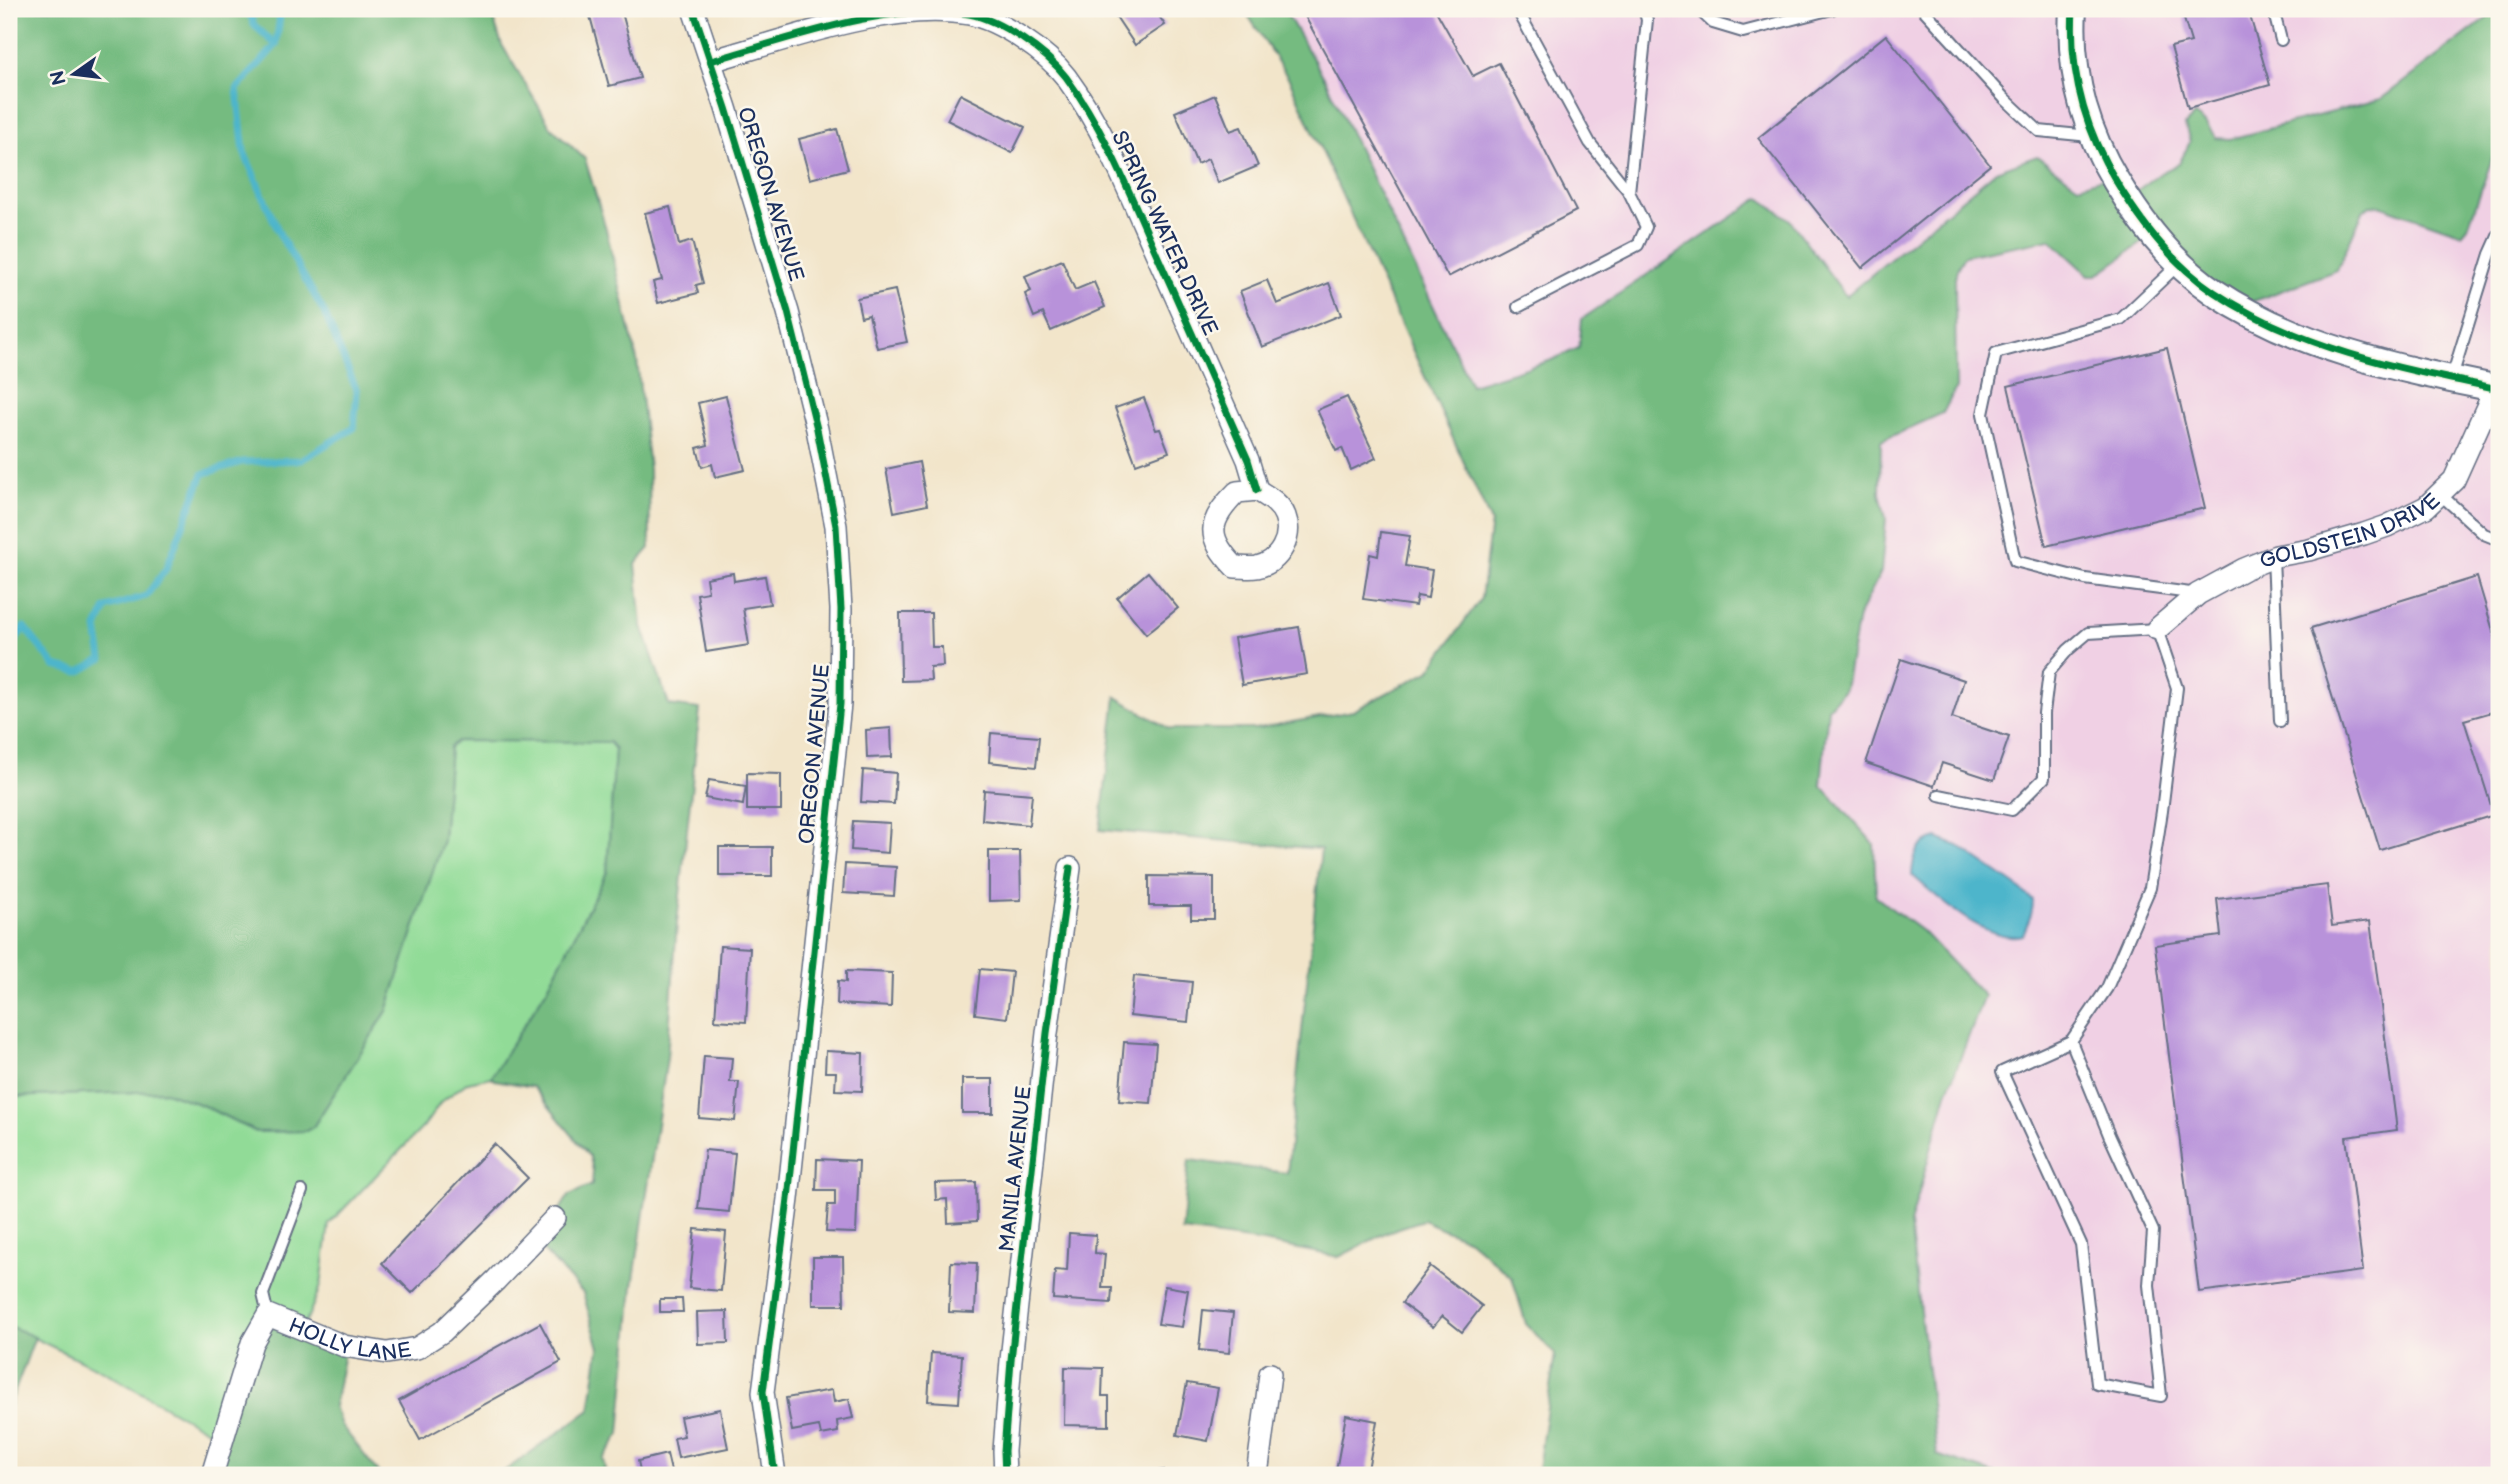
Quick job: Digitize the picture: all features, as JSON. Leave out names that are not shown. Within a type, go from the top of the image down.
[{"type":"street","name":"OREGON AVENUE","points":[[693,9],[788,312],[817,429],[836,526],[841,609],[840,704],[788,1199],[764,1392],[775,1475]]},
{"type":"street","points":[[2073,9],[2072,55],[2076,84],[2093,136],[2126,198],[2151,232],[2180,263],[2213,291],[2254,315],[2300,335],[2413,373],[2497,389]]},
{"type":"street","name":"SPRING WATER DRIVE","points":[[710,61],[850,21],[907,12],[970,14],[1004,29],[1040,50],[1065,76],[1099,131],[1127,186],[1248,460],[1257,490]]},
{"type":"street","name":"GOLDSTEIN DRIVE","points":[[2157,629],[2198,594],[2244,569],[2273,557],[2309,550],[2387,526],[2426,508],[2454,480],[2497,389]]},
{"type":"street","name":"MANILA AVENUE","points":[[1005,1475],[1004,1451],[1011,1360],[1028,1225],[1047,1033],[1070,868]]},
{"type":"street","name":"HOLLY LANE","points":[[212,1475],[252,1343],[268,1315],[344,1346],[387,1353],[417,1348],[442,1332],[555,1218]]},
{"type":"street","points":[[1256,1475],[1270,1374]]},
{"type":"lane","points":[[1517,9],[1590,143],[1629,192],[1646,227],[1638,245],[1518,307]]},
{"type":"lane","points":[[1629,192],[1647,20],[1644,9]]},
{"type":"lane","points":[[1698,9],[1713,23],[1744,32],[1832,9]]},
{"type":"lane","points":[[1923,9],[2004,98],[2039,131],[2093,136]]},
{"type":"lane","points":[[2273,9],[2281,40]]},
{"type":"lane","points":[[2451,380],[2490,254],[2499,234]]},
{"type":"lane","points":[[2180,263],[2121,319],[1996,353],[1983,414],[2015,561],[2085,579],[2198,594]]},
{"type":"lane","points":[[2441,495],[2484,534],[2499,540]]},
{"type":"lane","points":[[2273,557],[2280,721]]},
{"type":"lane","points":[[1939,795],[2012,810],[2045,778],[2044,713],[2049,672],[2068,650],[2088,633],[2157,629],[2177,688],[2150,888],[2107,988],[2071,1041],[2002,1072],[2081,1244],[2097,1384],[2161,1396],[2149,1285],[2152,1231],[2071,1041]]},
{"type":"lane","points":[[268,1315],[263,1294],[302,1191]]},
{"type":"shaded area","points":[[1284,9],[2499,9],[2382,99],[2230,139],[2216,138],[2135,192],[2108,176],[2078,186],[2037,156],[1996,171],[1846,296],[1790,220],[1579,348],[1549,361],[1470,385],[1326,81]]},
{"type":"shaded area","points":[[2499,139],[2499,1475],[1998,1475],[1937,1455],[1910,1224],[1946,1096],[1984,996],[1922,931],[1876,897],[1874,844],[1821,785],[1828,708],[1845,689],[1858,617],[1881,572],[1886,519],[1880,493],[1881,441],[1943,413],[1956,388],[1955,279],[1964,256],[2050,239],[2088,275],[2097,275],[2149,238],[2337,270],[2363,211],[2370,205],[2382,206],[2462,234],[2468,227]]},
{"type":"green space","points":[[9,9],[490,9],[502,45],[551,127],[585,159],[606,229],[637,360],[649,469],[650,548],[636,564],[642,626],[669,705],[700,709],[677,923],[667,1058],[633,1286],[620,1434],[603,1459],[606,1475],[499,1475],[590,1410],[599,1348],[583,1293],[538,1245],[569,1195],[592,1185],[590,1157],[533,1087],[491,1077],[547,989],[607,872],[615,749],[609,742],[457,741],[450,747],[443,840],[387,1011],[313,1127],[306,1131],[257,1132],[202,1105],[163,1091],[9,1097]]},
{"type":"green space","points":[[1244,9],[1284,9],[1326,81],[1471,385],[1549,361],[1579,348],[1582,319],[1760,198],[1790,220],[1846,296],[1996,171],[2037,156],[2078,186],[2108,176],[2135,192],[2162,172],[2179,164],[2190,142],[2185,125],[2195,115],[2216,138],[2230,139],[2381,99],[2499,9],[2499,139],[2468,227],[2462,234],[2382,206],[2370,205],[2363,211],[2337,270],[2235,308],[2149,238],[2097,275],[2089,275],[2050,239],[1964,256],[1955,279],[1956,388],[1943,413],[1881,441],[1880,493],[1886,519],[1881,572],[1858,617],[1845,689],[1828,708],[1821,785],[1874,844],[1876,897],[1922,931],[1984,996],[1946,1096],[1910,1224],[1937,1455],[1998,1475],[1537,1475],[1555,1354],[1526,1324],[1512,1277],[1469,1240],[1423,1220],[1387,1232],[1339,1257],[1263,1242],[1182,1231],[1189,1160],[1287,1173],[1321,849],[1100,830],[1116,697],[1170,729],[1254,729],[1353,711],[1429,671],[1481,598],[1491,522],[1290,81]]},
{"type":"green space","points":[[457,741],[609,741],[615,749],[607,872],[547,989],[491,1077],[468,1082],[441,1102],[424,1126],[329,1224],[321,1285],[304,1327],[218,1437],[105,1372],[9,1326],[9,1097],[163,1091],[202,1105],[256,1132],[306,1131],[313,1127],[387,1011],[443,840],[450,747]]},
{"type":"green space","points":[[267,1320],[344,1353],[334,1406],[341,1425],[380,1475],[210,1475]]},
{"type":"green space","points":[[9,1326],[35,1337],[9,1407]]},
{"type":"water","points":[[1937,838],[1958,846],[2033,900],[2023,935],[1994,933],[1979,926],[1949,906],[1912,875],[1917,851],[1925,843]]},
{"type":"building","points":[[588,9],[621,9],[640,78],[609,86]]},
{"type":"building","points":[[1111,9],[1154,9],[1165,25],[1135,45]]},
{"type":"building","points":[[1301,9],[1435,9],[1473,76],[1499,63],[1576,211],[1448,277]]},
{"type":"building","points":[[2181,9],[2248,9],[2270,85],[2188,108],[2171,47],[2191,42]]},
{"type":"building","points":[[1886,35],[1990,165],[1862,268],[1758,138]]},
{"type":"building","points":[[960,94],[1025,127],[1012,153],[947,120]]},
{"type":"building","points":[[1215,95],[1230,131],[1241,127],[1258,166],[1218,183],[1208,159],[1197,164],[1175,112]]},
{"type":"building","points":[[837,129],[848,169],[810,179],[799,139]]},
{"type":"building","points":[[670,207],[679,245],[692,241],[703,283],[696,285],[698,293],[658,303],[653,282],[662,280],[645,213]]},
{"type":"building","points":[[1062,260],[1075,290],[1094,282],[1105,307],[1051,331],[1043,313],[1034,317],[1025,294],[1031,291],[1025,276]]},
{"type":"building","points":[[1267,280],[1277,304],[1329,283],[1341,315],[1262,347],[1240,291]]},
{"type":"building","points":[[895,290],[907,342],[877,348],[869,315],[861,317],[857,298]]},
{"type":"building","points":[[2167,348],[2205,508],[2046,546],[2008,386]]},
{"type":"building","points":[[726,396],[745,470],[715,477],[712,464],[702,467],[697,448],[708,445],[698,403]]},
{"type":"building","points":[[1347,397],[1376,458],[1351,470],[1342,448],[1336,451],[1317,410]]},
{"type":"building","points":[[1144,398],[1156,430],[1160,429],[1169,452],[1136,464],[1115,408]]},
{"type":"building","points":[[919,462],[927,505],[894,512],[886,469]]},
{"type":"building","points":[[1381,532],[1410,536],[1405,566],[1432,570],[1428,598],[1417,596],[1415,606],[1363,599],[1370,554],[1378,556]]},
{"type":"building","points":[[1148,572],[1178,608],[1146,634],[1117,598]]},
{"type":"building","points":[[733,573],[734,581],[765,576],[770,604],[743,608],[749,645],[706,652],[697,594],[708,592],[706,578]]},
{"type":"building","points":[[2477,577],[2499,651],[2499,710],[2464,720],[2494,815],[2380,850],[2311,628]]},
{"type":"building","points":[[900,613],[931,613],[932,647],[942,647],[943,666],[930,667],[931,680],[901,681]]},
{"type":"building","points":[[1299,627],[1307,674],[1242,685],[1234,638]]},
{"type":"building","points":[[1901,659],[1964,680],[1952,718],[2009,737],[1994,780],[1942,763],[1934,786],[1866,763]]},
{"type":"building","points":[[891,728],[892,757],[867,758],[866,730]]},
{"type":"building","points":[[991,733],[1039,737],[1036,767],[989,762]]},
{"type":"building","points":[[863,770],[896,773],[894,804],[861,802]]},
{"type":"building","points":[[747,773],[781,774],[781,810],[747,810]]},
{"type":"building","points":[[709,780],[746,786],[743,805],[705,798]]},
{"type":"building","points":[[984,790],[1032,794],[1029,825],[982,820]]},
{"type":"building","points":[[853,821],[890,823],[888,853],[851,850]]},
{"type":"building","points":[[719,847],[772,847],[772,876],[719,876]]},
{"type":"building","points":[[989,851],[1020,851],[1021,900],[989,901]]},
{"type":"building","points":[[845,864],[896,867],[894,896],[843,893]]},
{"type":"building","points":[[1149,876],[1214,877],[1214,919],[1191,919],[1191,906],[1149,906]]},
{"type":"building","points":[[2327,885],[2332,926],[2370,921],[2397,1130],[2346,1137],[2363,1271],[2199,1292],[2155,945],[2221,936],[2217,899]]},
{"type":"building","points":[[720,946],[750,948],[746,1022],[715,1020]]},
{"type":"building","points":[[980,969],[1012,972],[1007,1018],[975,1014]]},
{"type":"building","points":[[846,971],[892,973],[891,1007],[837,1004],[838,981],[846,982]]},
{"type":"building","points":[[1134,976],[1192,982],[1188,1022],[1130,1016]]},
{"type":"building","points":[[1124,1042],[1156,1044],[1151,1103],[1119,1101]]},
{"type":"building","points":[[826,1051],[863,1053],[862,1091],[835,1090],[836,1072],[825,1072]]},
{"type":"building","points":[[704,1056],[732,1058],[730,1082],[739,1082],[735,1121],[699,1118]]},
{"type":"building","points":[[962,1079],[993,1079],[993,1113],[962,1113]]},
{"type":"building","points":[[494,1144],[528,1178],[412,1293],[382,1263]]},
{"type":"building","points":[[705,1150],[735,1153],[729,1212],[698,1209]]},
{"type":"building","points":[[817,1159],[859,1161],[856,1233],[826,1232],[828,1205],[835,1205],[835,1190],[816,1190]]},
{"type":"building","points":[[976,1182],[977,1221],[948,1223],[947,1199],[936,1200],[935,1183]]},
{"type":"building","points":[[695,1229],[726,1232],[721,1291],[689,1288]]},
{"type":"building","points":[[1069,1233],[1096,1235],[1095,1253],[1105,1254],[1102,1288],[1112,1288],[1111,1303],[1053,1299],[1055,1270],[1067,1271]]},
{"type":"building","points":[[813,1257],[843,1257],[844,1305],[813,1305]]},
{"type":"building","points":[[951,1262],[977,1263],[975,1313],[949,1312]]},
{"type":"building","points":[[1430,1266],[1482,1306],[1462,1332],[1442,1316],[1433,1327],[1402,1303]]},
{"type":"building","points":[[1165,1286],[1188,1290],[1182,1327],[1158,1324]]},
{"type":"building","points":[[660,1299],[682,1299],[683,1312],[660,1312]]},
{"type":"building","points":[[1203,1310],[1233,1313],[1229,1353],[1199,1350]]},
{"type":"building","points":[[727,1311],[728,1343],[698,1344],[697,1312]]},
{"type":"building","points":[[540,1323],[561,1362],[420,1440],[399,1401]]},
{"type":"building","points":[[931,1353],[962,1355],[959,1403],[928,1401]]},
{"type":"building","points":[[1065,1367],[1103,1368],[1102,1396],[1109,1396],[1109,1426],[1064,1425]]},
{"type":"building","points":[[1187,1383],[1218,1388],[1208,1441],[1177,1435]]},
{"type":"building","points":[[832,1390],[834,1402],[849,1399],[853,1418],[837,1421],[838,1432],[821,1435],[819,1426],[792,1431],[786,1398]]},
{"type":"building","points":[[720,1409],[728,1448],[678,1458],[674,1438],[684,1436],[680,1417]]},
{"type":"building","points":[[1346,1415],[1377,1421],[1367,1475],[1336,1471]]},
{"type":"building","points":[[667,1454],[672,1475],[641,1475],[638,1461]]},
{"type":"building","points":[[1140,1468],[1141,1474],[1164,1470],[1165,1475],[1118,1475],[1117,1471]]},
{"type":"waterway","points":[[9,689],[10,649],[24,627],[55,666],[79,672],[102,659],[97,628],[106,608],[146,596],[166,569],[203,474],[242,462],[301,460],[354,428],[357,391],[324,312],[280,235],[244,152],[237,89],[276,45],[254,25],[248,9]]},
{"type":"waterway","points":[[276,45],[281,9]]},
{"type":"cycle path","points":[[693,9],[788,312],[817,429],[836,526],[841,609],[840,704],[788,1199],[763,1392],[775,1475]]},
{"type":"cycle path","points":[[2073,9],[2076,77],[2095,140],[2136,212],[2159,242],[2185,269],[2214,292],[2247,312],[2316,342],[2388,365],[2499,389]]},
{"type":"cycle path","points":[[711,61],[839,24],[907,12],[939,11],[981,17],[1022,38],[1047,57],[1058,67],[1079,96],[1114,159],[1248,460],[1257,490]]},
{"type":"cycle path","points":[[1005,1475],[1004,1451],[1011,1360],[1047,1033],[1070,868]]}]
